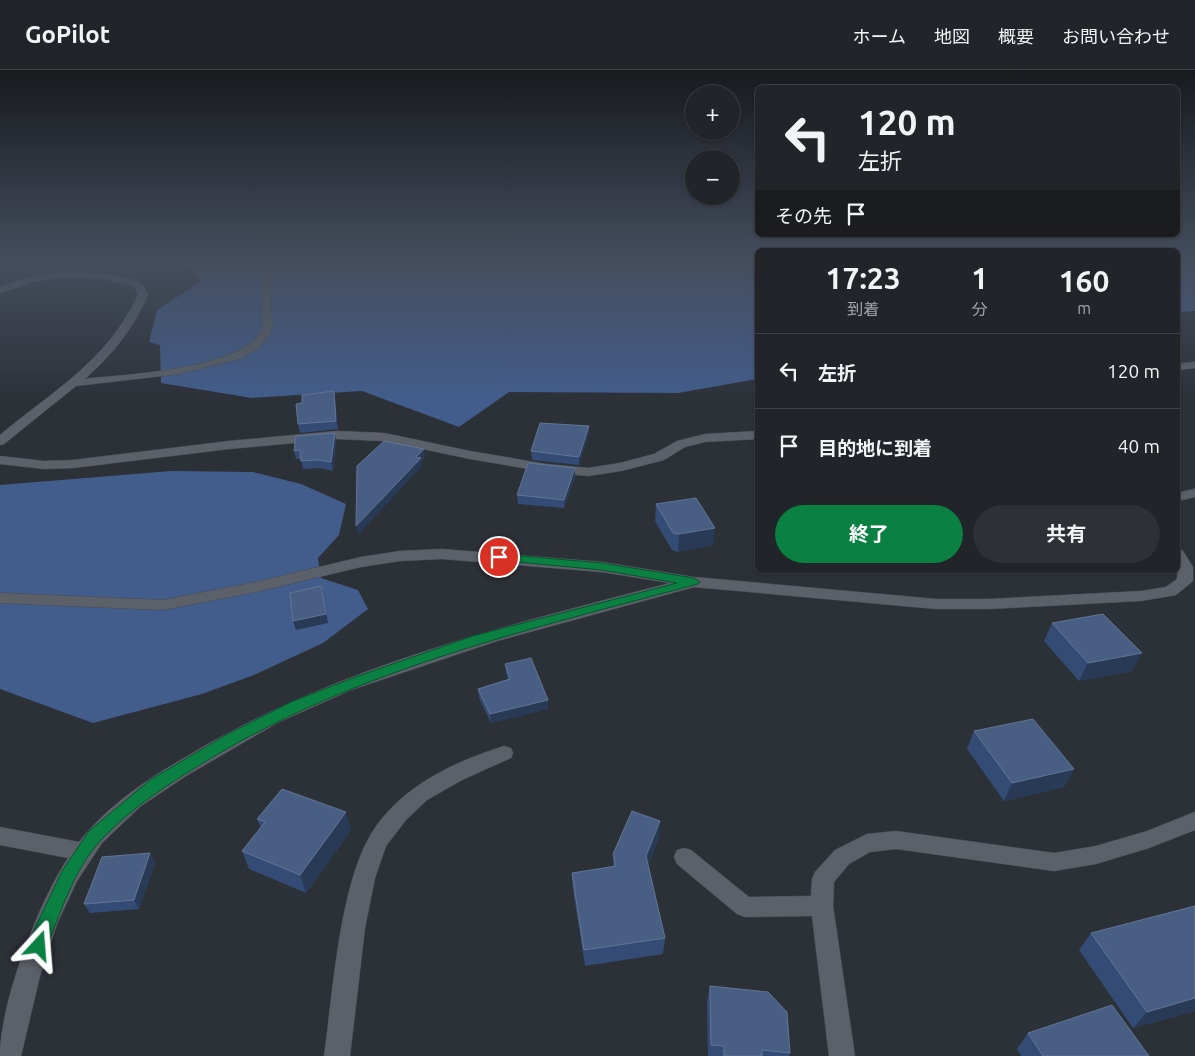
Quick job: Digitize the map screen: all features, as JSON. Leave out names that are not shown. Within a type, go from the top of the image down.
[{"type":"street","points":[[0,441],[74,383],[107,351],[135,315],[137,310]]},
{"type":"street","points":[[74,383],[113,380],[194,368],[226,361],[256,347],[266,332],[266,310]]},
{"type":"street","points":[[1180,367],[1195,366]]},
{"type":"street","points":[[0,460],[44,465],[74,464],[237,444],[337,435],[384,437],[470,456],[546,468],[588,472],[621,467],[659,457],[681,444],[705,438],[755,435]]},
{"type":"street","points":[[1180,497],[1195,493]]},
{"type":"street","points":[[0,598],[130,605],[163,604],[256,587],[361,562],[400,556],[442,554],[602,567],[694,582],[936,604],[989,604],[1097,600],[1170,591],[1184,581],[1185,567],[1180,558]]},
{"type":"street","points":[[8,1056],[44,928],[68,876],[83,852],[113,819],[155,784],[231,739],[296,706],[363,679],[478,639],[694,582]]},
{"type":"street","points":[[337,1056],[354,927],[373,853],[391,823],[412,801],[438,784],[504,753]]},
{"type":"street","points":[[842,1056],[822,906],[823,879],[842,857],[867,843],[896,840],[1054,862],[1096,854],[1149,839],[1195,821]]},
{"type":"street","points":[[0,836],[83,852]]},
{"type":"street","points":[[684,857],[745,907],[822,906]]},
{"type":"shaded area","points":[[157,310],[755,310],[755,379],[678,393],[509,392],[459,427],[362,391],[252,398],[161,383],[160,345],[149,342]]},
{"type":"shaded area","points":[[1180,310],[1195,310],[1180,312]]},
{"type":"shaded area","points":[[171,471],[253,472],[301,484],[346,504],[339,535],[318,558],[321,578],[358,590],[368,609],[323,643],[254,675],[202,694],[93,723],[0,689],[0,485]]},
{"type":"building","points":[[334,391],[336,421],[298,424],[296,404],[302,403],[302,395]]},
{"type":"building","points":[[540,423],[589,426],[579,457],[531,451]]},
{"type":"building","points":[[335,433],[331,462],[318,460],[301,461],[300,450],[294,451],[296,436]]},
{"type":"building","points":[[384,441],[424,449],[416,457],[421,458],[356,526],[357,466]]},
{"type":"building","points":[[528,463],[575,468],[564,500],[517,495]]},
{"type":"building","points":[[696,498],[715,528],[679,534],[673,533],[656,504]]},
{"type":"building","points":[[321,586],[326,614],[293,621],[290,593]]},
{"type":"building","points":[[1103,614],[1142,653],[1088,663],[1052,623]]},
{"type":"building","points":[[531,658],[548,700],[490,714],[478,689],[510,679],[505,664]]},
{"type":"building","points":[[1033,719],[1074,769],[1012,783],[974,731]]},
{"type":"building","points":[[282,789],[346,812],[300,875],[242,851],[265,822],[257,819]]},
{"type":"building","points":[[632,811],[660,821],[646,856],[665,938],[584,950],[572,873],[616,866],[613,854]]},
{"type":"building","points":[[150,853],[134,900],[84,904],[102,857]]},
{"type":"building","points":[[1195,906],[1195,998],[1147,1012],[1091,933]]},
{"type":"building","points":[[710,986],[768,992],[787,1012],[790,1053],[762,1050],[762,1056],[724,1056],[724,1046],[711,1045]]},
{"type":"building","points":[[1112,1005],[1149,1056],[1043,1056],[1028,1033]]},
{"type":"route","points":[[39,946],[44,928],[68,876],[95,836],[119,813],[155,784],[231,739],[296,706],[363,679],[478,639],[694,582],[602,567],[499,557]]}]
